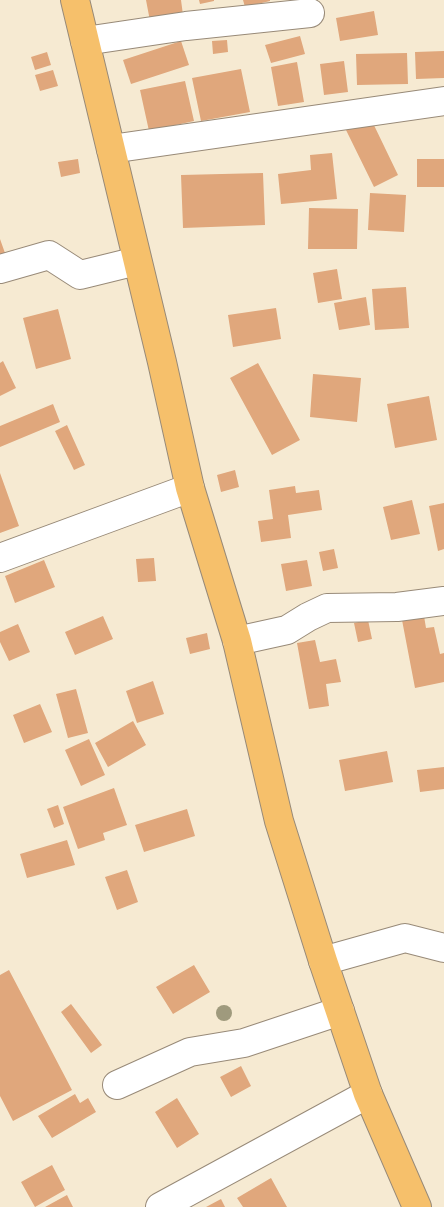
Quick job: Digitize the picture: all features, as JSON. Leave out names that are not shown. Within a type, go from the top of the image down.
[{"type":"highway","points":[[75,0],[162,362],[190,488],[237,642],[279,821],[323,961],[368,1094],[417,1207]]},
{"type":"street","points":[[85,41],[186,26],[310,13]]},
{"type":"street","points":[[111,149],[444,101]]},
{"type":"street","points":[[0,269],[49,255],[80,276],[137,261]]},
{"type":"street","points":[[0,558],[190,488]]},
{"type":"street","points":[[237,642],[288,630],[308,617],[328,608],[398,607],[444,601]]},
{"type":"street","points":[[323,961],[405,938],[444,948]]},
{"type":"street","points":[[117,1085],[190,1052],[244,1043],[340,1011]]},
{"type":"street","points":[[160,1207],[368,1094]]},
{"type":"building","points":[[146,0],[181,0],[183,15],[150,21]]},
{"type":"building","points":[[199,0],[214,0],[214,1],[200,4]]},
{"type":"building","points":[[243,0],[270,0],[270,1],[245,7]]},
{"type":"building","points":[[374,11],[378,35],[340,41],[336,18]]},
{"type":"building","points":[[300,36],[305,54],[271,63],[265,45]]},
{"type":"building","points":[[227,40],[228,52],[213,54],[212,41]]},
{"type":"building","points":[[181,41],[189,65],[131,84],[123,60]]},
{"type":"building","points":[[444,51],[444,78],[416,79],[415,52]]},
{"type":"building","points":[[47,52],[51,65],[35,70],[31,57]]},
{"type":"building","points":[[407,53],[408,84],[357,85],[356,54]]},
{"type":"building","points":[[344,61],[348,92],[324,95],[320,64]]},
{"type":"building","points":[[297,62],[304,102],[278,106],[271,67]]},
{"type":"building","points":[[241,69],[250,112],[201,121],[192,78]]},
{"type":"building","points":[[53,70],[58,86],[40,91],[35,75]]},
{"type":"building","points":[[185,81],[194,121],[149,131],[140,90]]},
{"type":"building","points":[[371,119],[398,175],[374,187],[346,130]]},
{"type":"building","points":[[332,153],[337,199],[281,204],[278,174],[311,170],[310,155]]},
{"type":"building","points":[[78,159],[80,173],[61,177],[58,162]]},
{"type":"building","points":[[417,159],[444,159],[444,187],[417,187]]},
{"type":"building","points":[[263,173],[265,225],[183,228],[181,175]]},
{"type":"building","points":[[370,193],[406,195],[404,232],[368,230]]},
{"type":"building","points":[[309,208],[358,209],[357,249],[308,249]]},
{"type":"building","points":[[0,239],[5,253],[0,255]]},
{"type":"building","points":[[337,269],[342,299],[318,303],[313,273]]},
{"type":"building","points":[[406,287],[409,328],[375,330],[372,289]]},
{"type":"building","points":[[366,297],[370,325],[339,330],[334,303]]},
{"type":"building","points":[[276,308],[281,339],[233,347],[228,315]]},
{"type":"building","points":[[58,309],[71,359],[36,369],[23,318]]},
{"type":"building","points":[[3,361],[16,388],[0,396],[0,363]]},
{"type":"building","points":[[258,363],[300,440],[272,455],[230,378]]},
{"type":"building","points":[[313,374],[361,378],[357,422],[310,417]]},
{"type":"building","points":[[429,396],[437,440],[395,448],[387,404]]},
{"type":"building","points":[[53,404],[60,422],[0,447],[0,426]]},
{"type":"building","points":[[67,425],[85,465],[74,470],[55,431]]},
{"type":"building","points":[[235,470],[239,487],[221,492],[217,475]]},
{"type":"building","points":[[0,473],[19,526],[0,533]]},
{"type":"building","points":[[295,486],[296,493],[319,490],[322,510],[288,515],[291,538],[261,542],[258,521],[273,519],[269,490]]},
{"type":"building","points":[[412,500],[420,534],[391,540],[383,507]]},
{"type":"building","points":[[444,503],[444,549],[438,551],[429,506]]},
{"type":"building","points":[[334,549],[338,568],[323,571],[319,552]]},
{"type":"building","points":[[154,558],[156,581],[138,582],[136,559]]},
{"type":"building","points":[[44,560],[55,587],[15,603],[5,576]]},
{"type":"building","points":[[307,560],[312,586],[286,591],[281,564]]},
{"type":"building","points":[[103,616],[113,639],[75,655],[65,632]]},
{"type":"building","points":[[424,616],[426,628],[434,627],[440,654],[444,653],[444,682],[415,688],[402,620]]},
{"type":"building","points":[[368,620],[372,639],[358,642],[354,623]]},
{"type":"building","points":[[18,624],[30,652],[9,661],[0,642],[0,632]]},
{"type":"building","points":[[207,633],[210,649],[190,654],[186,638]]},
{"type":"building","points":[[315,640],[320,662],[336,659],[341,682],[326,684],[329,706],[309,709],[297,643]]},
{"type":"building","points":[[153,681],[164,714],[137,723],[126,691]]},
{"type":"building","points":[[76,689],[88,733],[68,738],[56,694]]},
{"type":"building","points":[[40,704],[52,732],[24,743],[13,715]]},
{"type":"building","points":[[133,721],[146,745],[108,767],[95,743]]},
{"type":"building","points":[[89,739],[105,775],[81,786],[65,750]]},
{"type":"building","points":[[387,751],[393,782],[345,791],[339,760]]},
{"type":"building","points":[[444,767],[444,789],[420,792],[417,770]]},
{"type":"building","points":[[114,788],[127,825],[103,833],[105,840],[78,849],[63,807]]},
{"type":"building","points":[[58,805],[64,824],[54,828],[47,809]]},
{"type":"building","points":[[187,809],[195,836],[144,852],[135,825]]},
{"type":"building","points":[[67,840],[75,865],[27,878],[20,854]]},
{"type":"building","points":[[127,870],[138,902],[117,910],[105,877]]},
{"type":"building","points":[[194,965],[210,992],[173,1014],[156,987]]},
{"type":"building","points":[[9,970],[72,1090],[13,1121],[0,1096],[0,975]]},
{"type":"building","points":[[71,1004],[102,1045],[91,1053],[61,1012]]},
{"type":"building","points":[[241,1066],[251,1086],[231,1097],[220,1077]]},
{"type":"building","points":[[75,1094],[80,1103],[88,1098],[96,1112],[52,1138],[38,1116]]},
{"type":"building","points":[[177,1098],[199,1134],[177,1148],[155,1112]]},
{"type":"building","points":[[52,1165],[65,1190],[35,1207],[21,1182]]},
{"type":"building","points":[[271,1178],[287,1207],[243,1207],[237,1198]]},
{"type":"building","points":[[67,1195],[73,1207],[45,1207]]},
{"type":"building","points":[[221,1199],[225,1207],[206,1207]]}]
